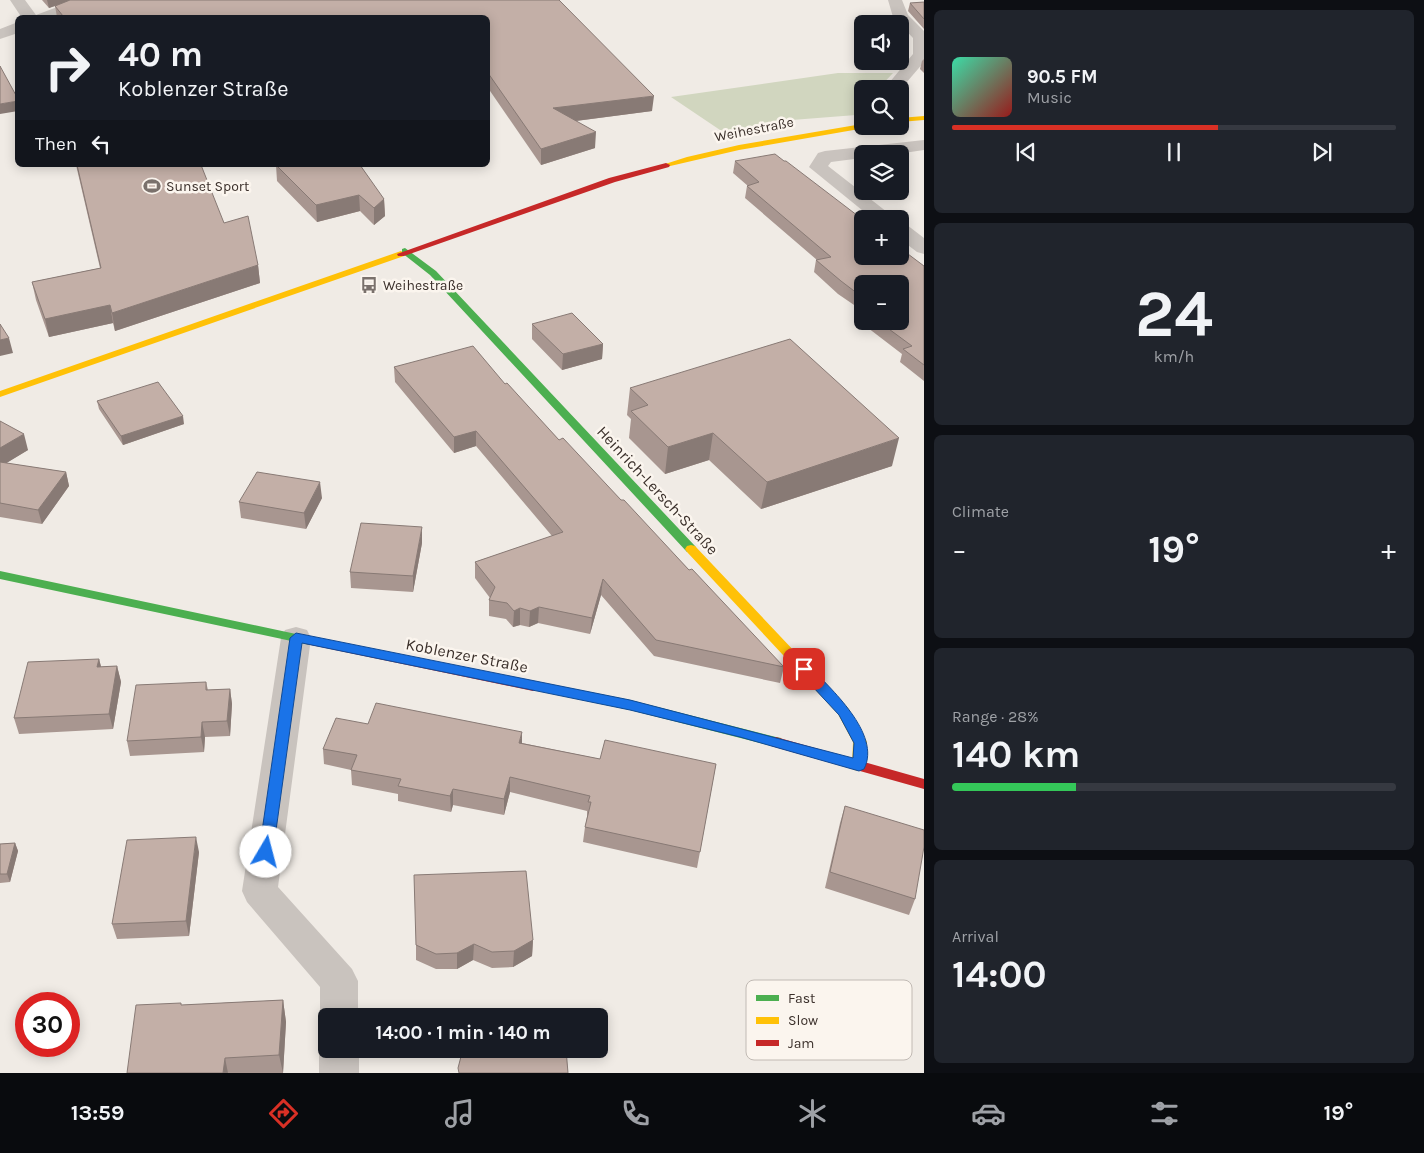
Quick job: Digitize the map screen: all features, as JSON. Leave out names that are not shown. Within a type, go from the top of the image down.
[{"type":"street","points":[[17,0],[28,15]]},
{"type":"street","points":[[49,15],[90,0]]},
{"type":"street","points":[[895,0],[901,17],[921,37],[923,55],[900,80]]},
{"type":"street","points":[[0,34],[15,27]]},
{"type":"street","points":[[909,119],[924,118]]},
{"type":"street","name":"Weihestraße","points":[[0,394],[612,180],[715,151],[854,127]]},
{"type":"street","points":[[874,210],[818,167],[825,157],[924,146]]},
{"type":"street","points":[[909,236],[924,248]]},
{"type":"street","name":"Heinrich-Lersch-Straße","points":[[405,251],[433,273],[844,711],[860,742],[859,766]]},
{"type":"street","name":"Koblenzer Straße","points":[[0,575],[296,638],[630,705],[740,732],[924,784]]},
{"type":"street","points":[[296,638],[260,891],[338,980],[339,1008]]},
{"type":"street","points":[[339,1058],[339,1073]]},
{"type":"green space","points":[[838,73],[893,73],[886,80],[854,80],[854,115],[779,121],[723,132],[671,97]]},
{"type":"building","points":[[70,0],[559,0],[654,96],[553,108],[596,132],[541,149],[490,76],[490,15],[62,15],[55,6]]},
{"type":"building","points":[[924,2],[924,19],[910,3]]},
{"type":"building","points":[[0,66],[15,94],[15,102],[0,104]]},
{"type":"building","points":[[775,154],[854,213],[854,265],[909,265],[909,255],[924,266],[924,365],[903,349],[912,346],[890,330],[909,330],[909,275],[854,275],[854,291],[816,260],[831,257],[747,186],[759,182],[735,161]]},
{"type":"building","points":[[77,167],[202,167],[224,223],[248,216],[258,265],[112,313],[110,305],[45,319],[32,282],[101,268]]},
{"type":"building","points":[[278,167],[361,167],[384,199],[374,208],[359,195],[316,205]]},
{"type":"building","points":[[572,313],[603,344],[563,354],[532,324]]},
{"type":"building","points":[[0,324],[9,338],[0,340]]},
{"type":"building","points":[[790,339],[899,438],[767,482],[713,433],[668,447],[631,411],[648,405],[630,388]]},
{"type":"building","points":[[473,346],[505,384],[507,383],[559,440],[563,438],[689,570],[692,569],[784,667],[656,640],[603,579],[592,618],[539,607],[530,611],[520,608],[514,611],[507,603],[489,600],[495,587],[475,562],[563,532],[476,431],[454,437],[394,367]]},
{"type":"building","points":[[158,382],[183,416],[121,436],[97,401]]},
{"type":"building","points":[[0,421],[24,434],[0,448]]},
{"type":"building","points":[[0,462],[66,472],[38,510],[0,503]]},
{"type":"building","points":[[257,472],[320,482],[304,513],[239,502]]},
{"type":"building","points":[[361,523],[422,527],[413,576],[350,572]]},
{"type":"building","points":[[99,659],[97,667],[117,666],[109,714],[14,718],[28,662]]},
{"type":"building","points":[[206,682],[206,690],[230,689],[227,721],[202,722],[201,737],[127,741],[136,685]]},
{"type":"building","points":[[376,703],[522,732],[519,743],[600,759],[605,740],[716,764],[700,852],[585,827],[591,802],[588,802],[590,796],[510,777],[504,799],[453,789],[450,796],[398,786],[401,779],[351,770],[357,755],[323,749],[336,718],[368,724]]},
{"type":"building","points":[[845,806],[924,830],[924,847],[915,899],[830,872]]},
{"type":"building","points":[[196,837],[186,921],[112,924],[127,840]]},
{"type":"building","points":[[15,843],[7,874],[0,874],[0,844]]},
{"type":"building","points":[[526,871],[533,940],[514,951],[492,952],[474,944],[457,953],[436,954],[416,945],[414,875]]},
{"type":"building","points":[[283,1000],[279,1055],[225,1058],[223,1073],[127,1073],[136,1005],[181,1003],[181,1005]]},
{"type":"building","points":[[461,1058],[567,1058],[568,1073],[459,1073],[458,1068]]},
{"type":"traffic: fast","points":[[405,251],[433,273],[691,549]]},
{"type":"traffic: fast","points":[[0,575],[310,641]]},
{"type":"traffic: fast","points":[[533,686],[630,705],[776,742]]},
{"type":"traffic: slow","points":[[909,119],[924,118]]},
{"type":"traffic: slow","points":[[666,165],[763,142],[854,127]]},
{"type":"traffic: slow","points":[[0,394],[401,254]]},
{"type":"traffic: slow","points":[[691,549],[843,711],[860,742],[859,766]]},
{"type":"traffic: jam","points":[[401,254],[612,180],[666,165]]},
{"type":"traffic: jam","points":[[310,641],[533,686]]},
{"type":"traffic: jam","points":[[776,742],[924,784]]},
{"type":"place","name":"Sunset Sport","points":[[152,186]]},
{"type":"place","name":"Weihestraße","points":[[369,285]]},
{"type":"route","points":[[266,852],[296,638],[630,705],[740,732],[859,766],[860,742],[844,711],[804,669]]}]
